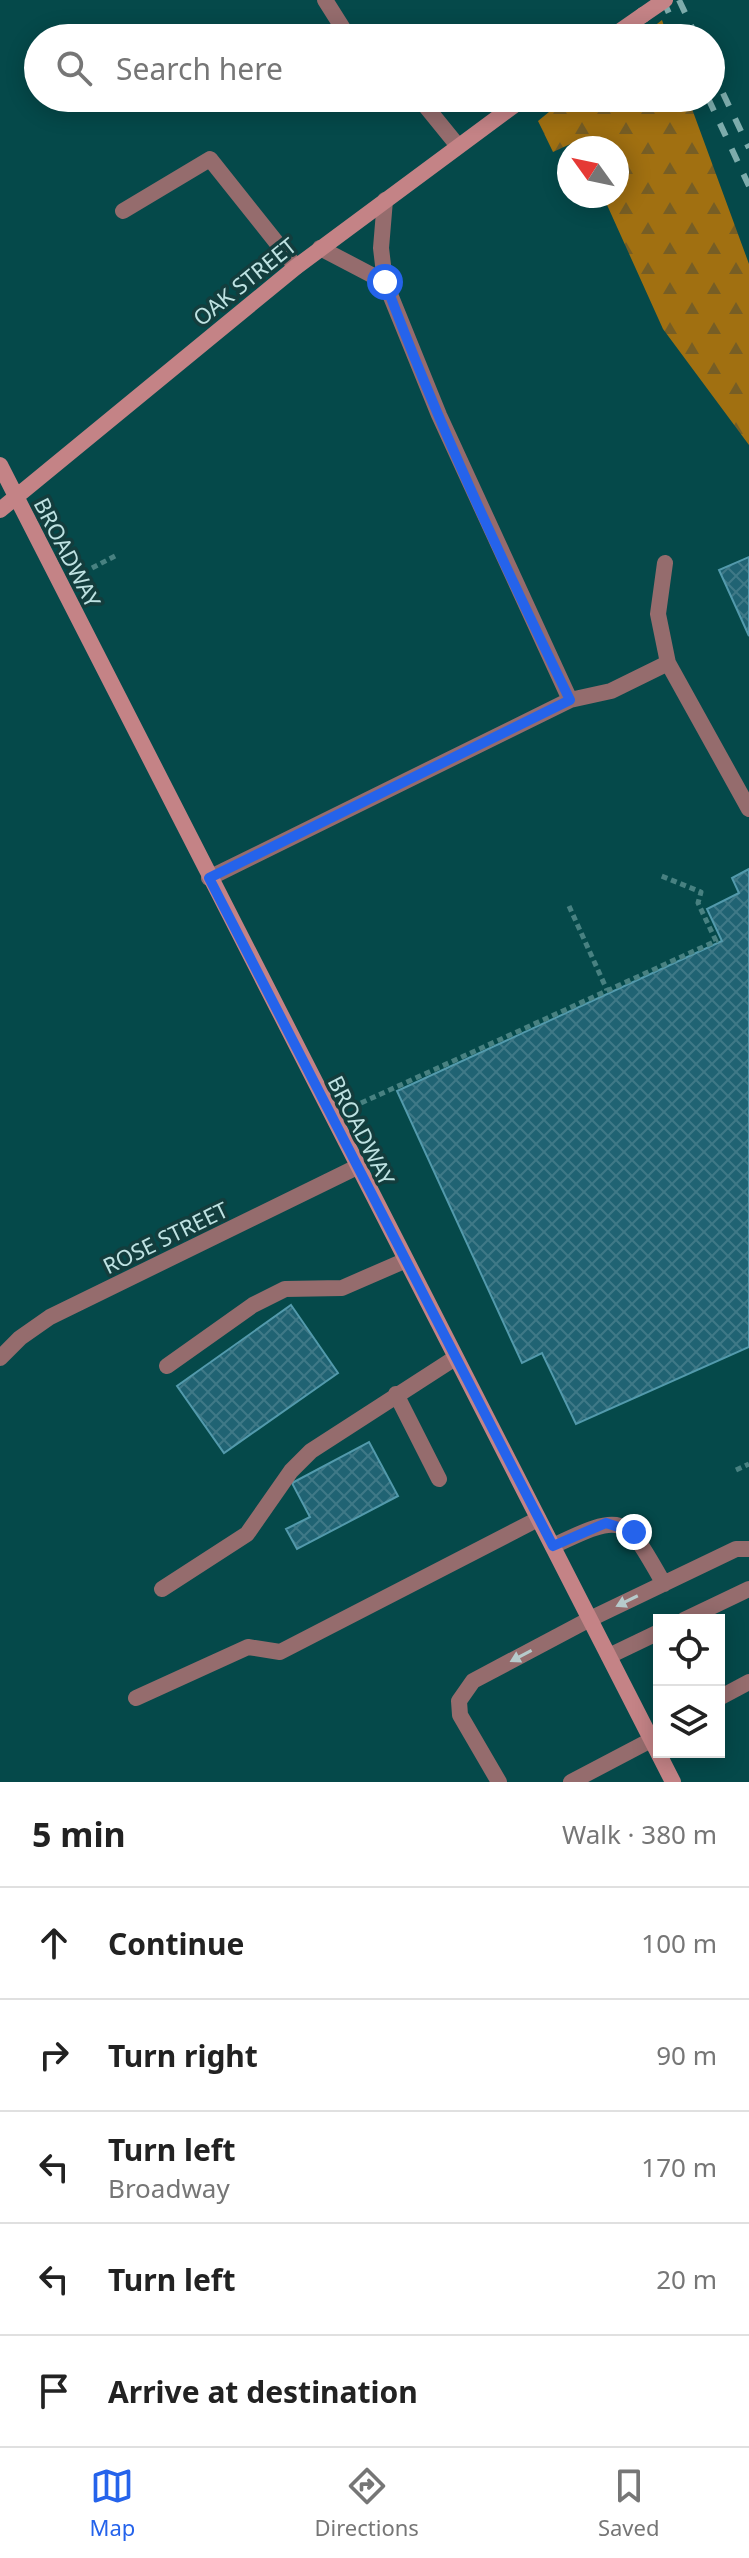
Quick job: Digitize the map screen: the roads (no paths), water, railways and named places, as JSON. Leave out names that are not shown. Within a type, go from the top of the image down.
[{"type":"street","points":[[325,0],[340,24]]},
{"type":"street","points":[[630,24],[665,0]]},
{"type":"street","points":[[430,112],[458,146]]},
{"type":"street","name":"OAK STREET","points":[[0,510],[320,248],[505,112]]},
{"type":"street","points":[[123,211],[210,159],[296,267]]},
{"type":"street","points":[[385,200],[381,248],[385,282],[439,415],[514,585],[570,700]]},
{"type":"street","points":[[320,248],[385,282]]},
{"type":"street","name":"BROADWAY","points":[[0,465],[404,1261],[673,1782]]},
{"type":"street","points":[[665,563],[658,614],[668,663],[749,809]]},
{"type":"street","points":[[209,878],[570,700],[611,691],[668,663]]},
{"type":"street","name":"ROSE STREET","points":[[0,1358],[20,1338],[50,1317],[357,1167]]},
{"type":"street","points":[[167,1366],[253,1305],[285,1289],[342,1288],[404,1261]]},
{"type":"street","points":[[162,1589],[247,1534],[291,1471],[311,1451],[455,1358]]},
{"type":"street","points":[[396,1394],[439,1479]]},
{"type":"street","points":[[136,1698],[248,1647],[280,1652],[538,1519]]},
{"type":"street","points":[[553,1546],[606,1523],[623,1526],[634,1532],[664,1584]]},
{"type":"street","points":[[499,1782],[460,1715],[459,1701],[473,1681],[590,1619],[736,1549],[749,1549]]},
{"type":"street","points":[[697,1614],[749,1589]]},
{"type":"street","points":[[609,1656],[653,1635]]},
{"type":"street","points":[[725,1695],[749,1682]]},
{"type":"street","points":[[571,1782],[651,1740]]},
{"type":"railway","points":[[663,0],[674,24]]},
{"type":"railway","points":[[679,0],[690,24]]},
{"type":"railway","points":[[725,97],[749,148]]},
{"type":"railway","points":[[715,112],[749,186]]}]
